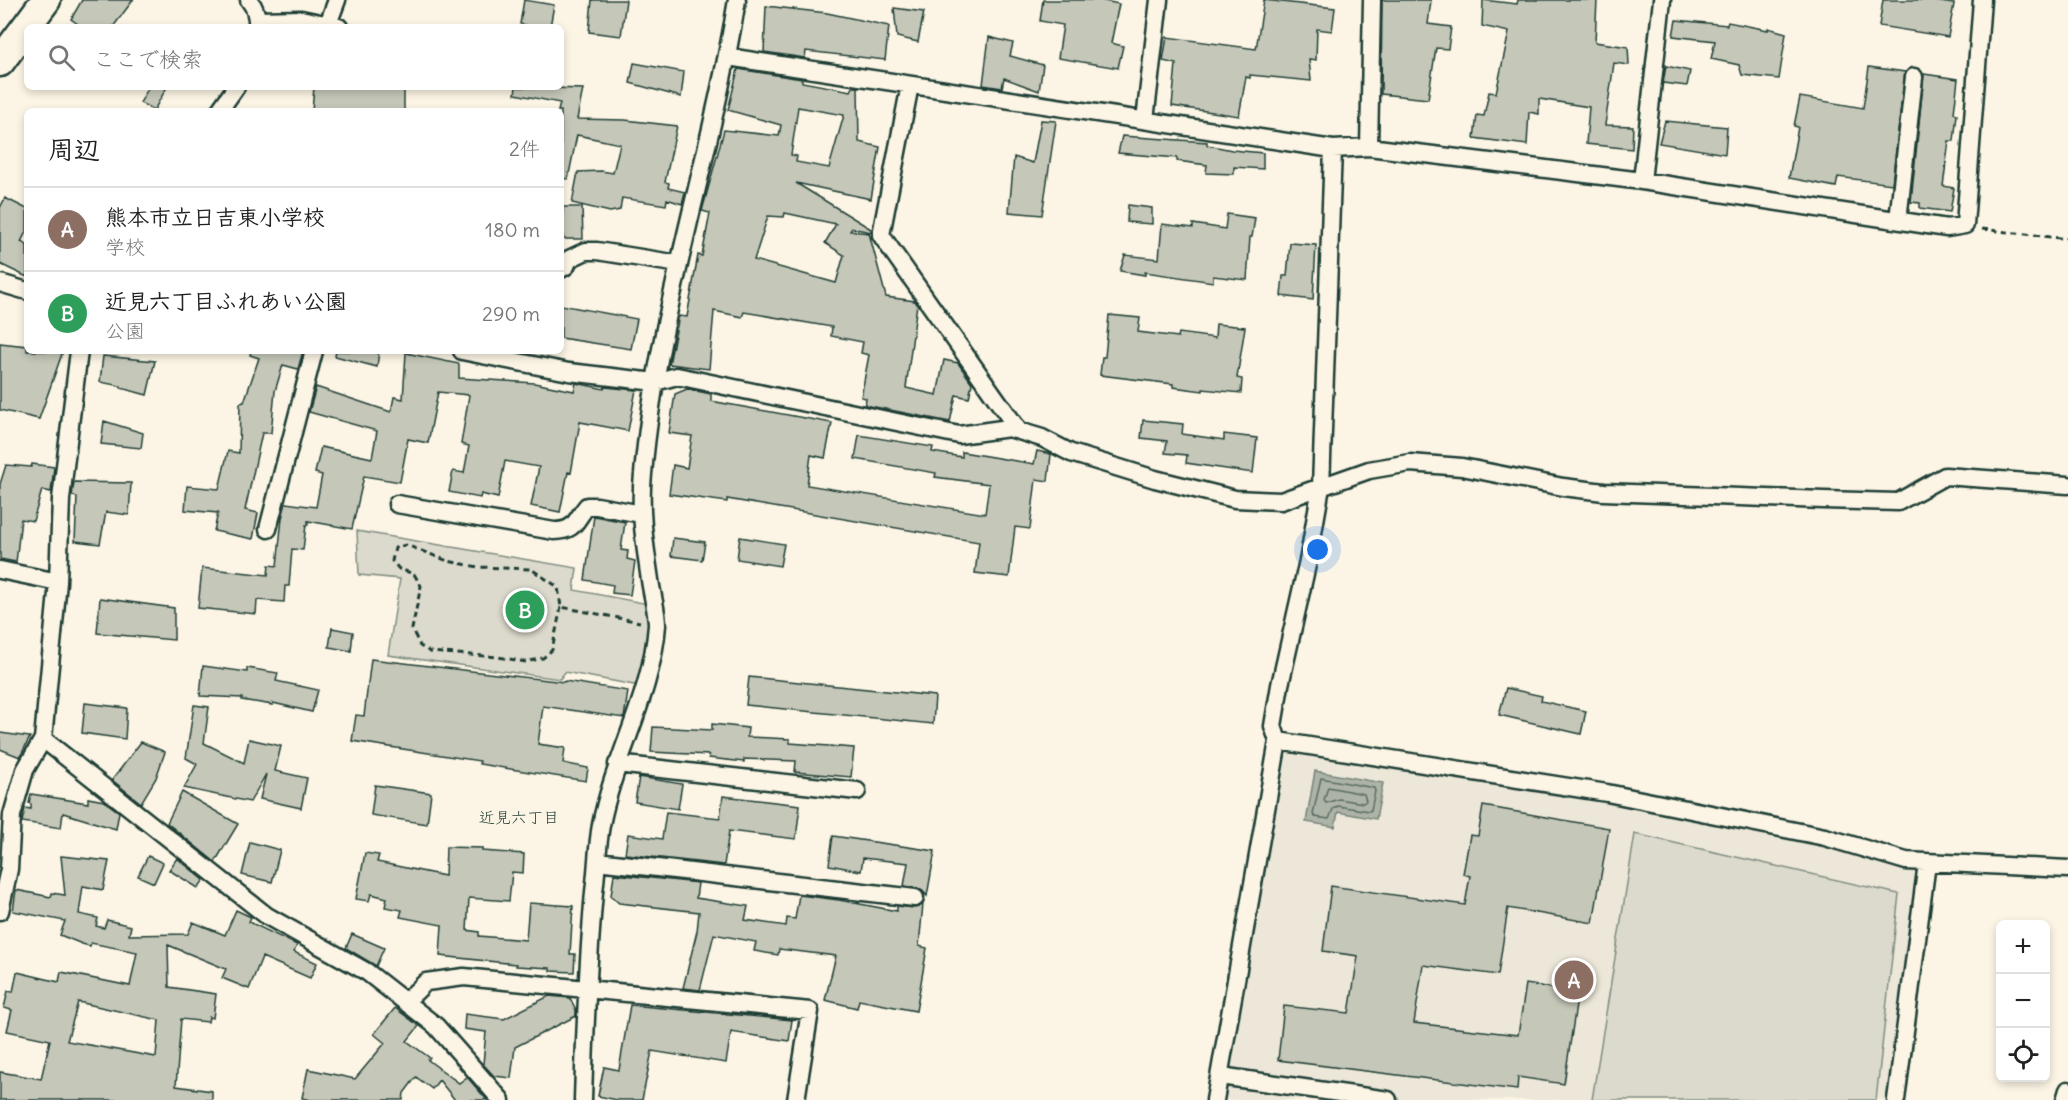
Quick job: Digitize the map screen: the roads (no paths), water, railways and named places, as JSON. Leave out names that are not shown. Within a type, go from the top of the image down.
[{"type":"highway","points":[[0,30],[21,0]]},
{"type":"highway","points":[[28,24],[46,0]]},
{"type":"highway","points":[[0,62],[24,30]]},
{"type":"street","points":[[249,0],[258,23],[301,19],[325,24]]},
{"type":"street","points":[[334,24],[337,0]]},
{"type":"street","points":[[583,1100],[587,988],[601,825],[618,764],[645,687],[657,625],[642,527],[642,476],[655,382],[728,57],[737,0]]},
{"type":"street","points":[[1145,120],[1159,0]]},
{"type":"street","points":[[1369,147],[1372,0]]},
{"type":"street","points":[[1642,181],[1662,0]]},
{"type":"street","points":[[728,57],[1333,149],[1369,147],[1642,181],[1947,228],[1965,225],[1982,0]]},
{"type":"street","points":[[1898,220],[1914,78]]},
{"type":"street","points":[[910,85],[881,235],[1019,431]]},
{"type":"street","points":[[221,108],[234,90]]},
{"type":"street","points":[[1215,1100],[1278,741],[1273,726],[1280,685],[1309,556],[1321,487],[1333,149]]},
{"type":"street","points":[[564,267],[569,259],[586,251],[680,264]]},
{"type":"street","points":[[0,283],[24,290]]},
{"type":"street","points":[[1,900],[9,869],[12,815],[24,770],[44,739],[58,582],[62,499],[79,354]]},
{"type":"street","points":[[268,529],[313,354]]},
{"type":"street","points":[[477,354],[569,372],[655,382],[677,376],[959,435],[1009,428],[1042,438],[1071,453],[1235,499],[1281,501],[1369,470],[1410,463],[1462,467],[1563,487],[1604,492],[1823,500],[1898,502],[1945,476],[2068,484]]},
{"type":"street","points":[[397,504],[554,531],[566,531],[573,526],[587,506],[642,514]]},
{"type":"street","points":[[0,570],[58,582]]},
{"type":"street","points":[[44,739],[267,916],[367,972],[436,1026],[501,1100]]},
{"type":"street","points":[[1278,741],[1607,793],[1825,837],[1906,861],[2068,869]]},
{"type":"street","points":[[618,764],[857,791]]},
{"type":"street","points":[[597,861],[915,898]]},
{"type":"street","points":[[1896,1100],[1928,863]]},
{"type":"street","points":[[405,1002],[426,982],[464,977],[810,1011],[796,1100]]},
{"type":"street","points":[[1220,1076],[1388,1100]]},
{"type":"street","points":[[2065,1100],[2068,1090]]},
{"type":"water","points":[[1315,771],[1383,783],[1376,819],[1338,812],[1335,827],[1306,822]]},
{"type":"place","name":"近見六丁目ふれあい公園","points":[[525,610]]},
{"type":"place","name":"熊本市立日吉東小学校","points":[[1574,980]]},
{"type":"district","name":"近見六丁目","points":[[519,817]]}]
